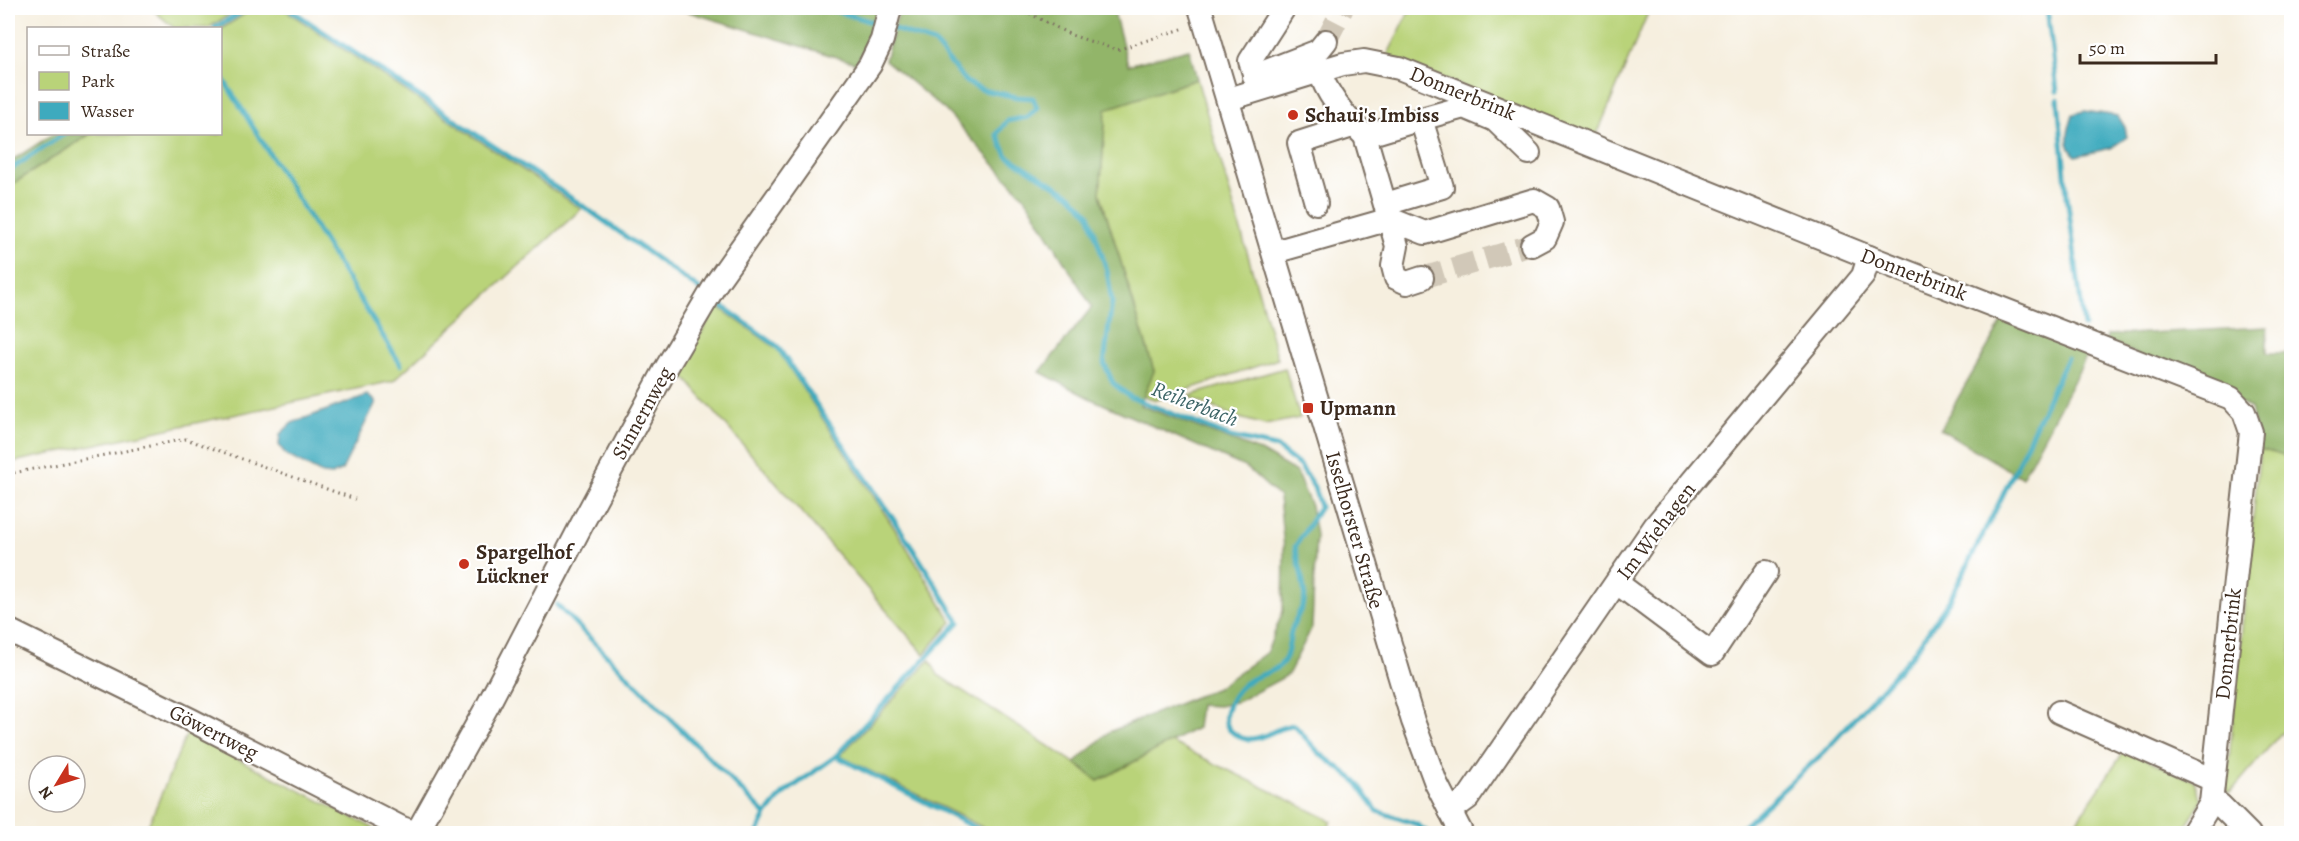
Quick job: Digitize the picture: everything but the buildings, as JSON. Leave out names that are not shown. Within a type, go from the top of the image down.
[{"type":"street","points":[[1284,8],[1250,61],[1257,83],[1318,51],[1326,41]]},
{"type":"street","name":"Sinnernweg","points":[[418,833],[665,370],[717,282],[870,65],[883,35],[890,10]]},
{"type":"street","name":"Isselhorster Straße","points":[[1203,13],[1413,721],[1428,763],[1462,834]]},
{"type":"street","name":"Donnerbrink","points":[[1229,99],[1257,83],[1364,61],[1399,68],[1869,257],[2231,398],[2244,412],[2251,432],[2211,803]]},
{"type":"street","points":[[1319,70],[1323,82],[1359,131],[1388,212],[1397,246],[1393,266],[1395,278],[1407,283],[1422,278]]},
{"type":"street","points":[[1316,202],[1299,144],[1421,119],[1464,107],[1495,120],[1528,153]]},
{"type":"street","points":[[1274,252],[1388,212],[1442,187],[1421,119]]},
{"type":"street","points":[[1388,212],[1425,233],[1534,200],[1548,208],[1552,222],[1545,238],[1532,245]]},
{"type":"street","name":"Im Wiehagen","points":[[1450,811],[1468,798],[1655,526],[1863,276],[1869,257]]},
{"type":"street","points":[[1617,583],[1712,654],[1766,572]]},
{"type":"street","name":"Göwertweg","points":[[8,630],[402,828],[418,833]]},
{"type":"street","points":[[2059,712],[2213,780]]},
{"type":"street","points":[[2192,834],[2211,803],[2220,805],[2249,834]]},
{"type":"path","points":[[1019,8],[1071,35],[1117,50],[1203,13]]},
{"type":"path","points":[[8,474],[186,439],[355,499]]},
{"type":"green space","points":[[151,8],[240,8],[210,27],[173,27]]},
{"type":"green space","points":[[254,8],[282,8],[581,209],[393,381],[8,463],[8,187],[88,135],[222,135],[222,28]]},
{"type":"green space","points":[[676,8],[880,8],[873,33],[856,63]]},
{"type":"green space","points":[[900,8],[1113,8],[1128,65],[1189,49],[1197,79],[1106,109],[1100,194],[1154,371],[1140,405],[1262,452],[1296,472],[1311,506],[1316,535],[1312,627],[1288,675],[1239,701],[1219,706],[1200,705],[1197,728],[1098,781],[1075,763],[1109,732],[1217,688],[1267,652],[1283,611],[1284,548],[1279,497],[1247,468],[1087,397],[1040,372],[1092,307],[1026,199],[946,111],[885,60]]},
{"type":"green space","points":[[1411,8],[1650,8],[1595,139],[1387,56]]},
{"type":"green space","points":[[1197,79],[1278,359],[1157,400],[1143,396],[1154,371],[1100,193],[1106,109]]},
{"type":"green space","points":[[51,135],[88,135],[8,187],[8,163]]},
{"type":"green space","points":[[717,306],[777,349],[904,543],[952,622],[924,654],[679,371]]},
{"type":"green space","points":[[2005,317],[2089,352],[2022,478],[1940,429]]},
{"type":"green space","points":[[2267,327],[2267,353],[2291,353],[2291,458],[2260,449],[2251,408],[2106,340],[2107,335]]},
{"type":"green space","points":[[1285,368],[1300,418],[1265,425],[1236,417],[1188,396]]},
{"type":"green space","points":[[2260,449],[2291,458],[2291,725],[2288,725],[2230,793],[2226,790]]},
{"type":"green space","points":[[930,660],[938,675],[1075,763],[1098,781],[1171,742],[1332,821],[1325,834],[994,833],[840,756]]},
{"type":"green space","points":[[187,733],[383,833],[145,833]]},
{"type":"green space","points":[[2125,750],[2195,781],[2202,800],[2181,833],[2068,834]]},
{"type":"water","points":[[2085,111],[2118,116],[2125,127],[2127,137],[2111,148],[2076,156],[2069,146],[2068,131],[2073,114]]},
{"type":"water","points":[[367,395],[376,402],[342,470],[332,475],[322,474],[286,455],[279,445],[280,434],[292,423]]},
{"type":"waterway","points":[[217,27],[248,8]]},
{"type":"waterway","points":[[288,8],[583,206],[699,289]]},
{"type":"waterway","name":"Reiherbach","points":[[826,8],[879,24]]},
{"type":"waterway","points":[[2047,8],[2057,91]]},
{"type":"waterway","name":"Reiherbach","points":[[891,28],[934,43],[966,82],[983,90],[1033,98],[1037,108],[1028,117],[1007,121],[997,134],[1007,156],[1072,196],[1089,214],[1107,271],[1112,302],[1104,363],[1113,383],[1130,397],[1231,437],[1276,447],[1300,466],[1314,487],[1320,507],[1295,547],[1305,597],[1291,632],[1285,659],[1278,667],[1250,680],[1234,695],[1226,717],[1230,730],[1239,737],[1250,739],[1294,725],[1319,753],[1356,781],[1377,811],[1416,824],[1430,834]]},
{"type":"waterway","points":[[222,77],[401,365]]},
{"type":"waterway","points":[[2058,99],[2067,196],[2084,326]]},
{"type":"waterway","points":[[8,171],[62,135]]},
{"type":"waterway","points":[[721,305],[777,346],[912,547],[959,622],[836,756],[783,794],[766,815],[757,834]]},
{"type":"waterway","points":[[1735,834],[1823,753],[1912,655],[1949,601],[2000,501],[2067,358]]},
{"type":"waterway","points":[[557,605],[766,815]]},
{"type":"waterway","points":[[836,756],[987,834]]},
{"type":"tunnel","points":[[1326,41],[1343,8]]},
{"type":"tunnel","points":[[1422,278],[1532,245]]},
{"type":"place","name":"Schaui's Imbiss","points":[[1293,115]]},
{"type":"place","name":"Upmann","points":[[1308,408]]},
{"type":"place","name":"Spargelhof Lückner","points":[[464,564]]}]
